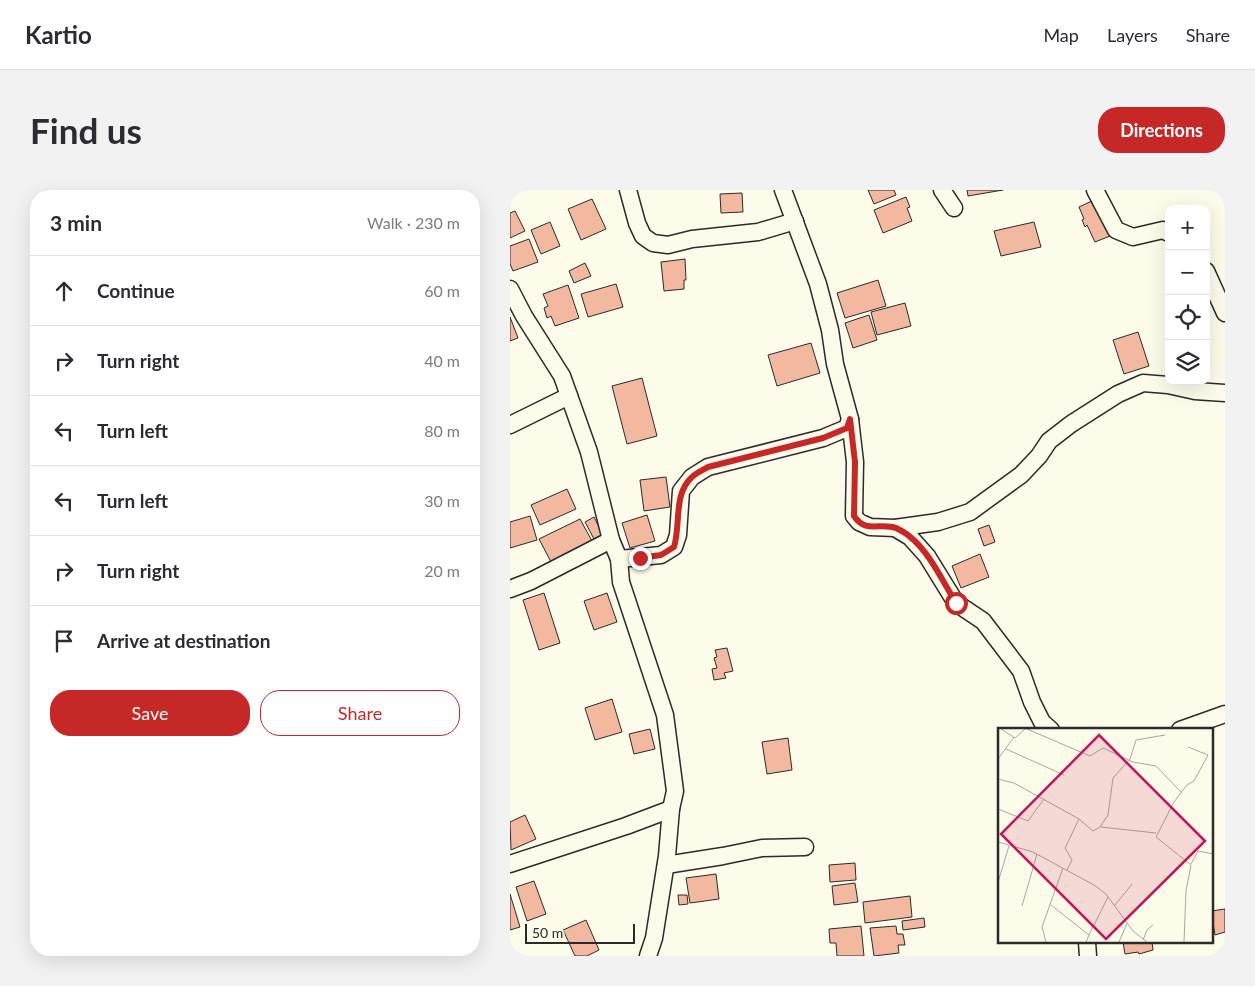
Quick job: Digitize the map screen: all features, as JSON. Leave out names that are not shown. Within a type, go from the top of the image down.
[{"type":"street","points":[[628,190],[637,223],[643,236],[653,243],[668,245],[692,239],[758,232],[795,222]]},
{"type":"street","points":[[783,190],[818,284],[830,330],[835,364],[850,419],[855,462],[854,516],[859,522],[870,527],[895,528],[938,522],[970,512],[1021,475],[1039,456],[1049,441],[1071,424],[1118,394],[1143,383],[1168,384],[1195,391],[1225,393]]},
{"type":"street","points":[[942,190],[954,208]]},
{"type":"street","points":[[1095,190],[1116,230],[1133,237],[1165,231]]},
{"type":"street","points":[[1210,280],[1225,313]]},
{"type":"street","points":[[510,289],[524,316],[562,376],[589,452],[611,540],[619,559],[621,582],[665,715],[675,791],[671,809],[666,865],[654,938],[648,956]]},
{"type":"street","points":[[510,425],[569,396]]},
{"type":"street","points":[[619,559],[661,555],[674,547],[678,535],[680,491],[692,477],[708,467],[823,438],[847,428],[850,419]]},
{"type":"street","points":[[895,528],[910,537],[927,556],[956,603],[983,621],[1021,671],[1035,709],[1042,722],[1049,728]]},
{"type":"street","points":[[510,589],[531,581],[611,540]]},
{"type":"street","points":[[1186,728],[1225,714]]},
{"type":"street","points":[[510,864],[626,826],[671,809]]},
{"type":"street","points":[[666,865],[762,848],[805,846]]},
{"type":"building","points":[[868,190],[894,190],[896,195],[874,204]]},
{"type":"building","points":[[967,190],[1003,190],[968,196]]},
{"type":"building","points":[[742,193],[743,212],[721,213],[720,194]]},
{"type":"building","points":[[906,197],[910,207],[907,208],[912,221],[883,233],[874,210]]},
{"type":"building","points":[[592,199],[606,229],[581,240],[568,209]]},
{"type":"building","points":[[1094,200],[1110,236],[1095,242],[1087,225],[1085,227],[1079,207]]},
{"type":"building","points":[[515,211],[525,231],[510,238],[510,213]]},
{"type":"building","points":[[550,222],[560,246],[541,254],[531,230]]},
{"type":"building","points":[[1034,222],[1041,247],[1001,256],[994,231]]},
{"type":"building","points":[[529,239],[538,262],[513,271],[510,264],[510,246]]},
{"type":"building","points":[[685,259],[686,280],[684,280],[684,289],[664,291],[661,262]]},
{"type":"building","points":[[585,263],[591,276],[574,283],[569,271]]},
{"type":"building","points":[[878,280],[886,306],[845,318],[837,293]]},
{"type":"building","points":[[616,284],[623,307],[588,317],[581,294]]},
{"type":"building","points":[[568,285],[579,318],[555,326],[551,316],[547,318],[544,308],[548,306],[543,294]]},
{"type":"building","points":[[905,303],[911,326],[877,335],[871,312]]},
{"type":"building","points":[[869,315],[877,340],[853,348],[845,323]]},
{"type":"building","points":[[510,317],[518,338],[510,341]]},
{"type":"building","points":[[1138,332],[1149,366],[1124,374],[1113,340]]},
{"type":"building","points":[[811,343],[820,373],[777,386],[768,355]]},
{"type":"building","points":[[642,378],[657,436],[627,444],[612,386]]},
{"type":"building","points":[[666,477],[670,507],[644,511],[640,480]]},
{"type":"building","points":[[567,489],[576,509],[540,525],[531,505]]},
{"type":"building","points":[[647,515],[655,541],[630,548],[622,523]]},
{"type":"building","points":[[530,516],[537,540],[510,548],[510,522]]},
{"type":"building","points":[[594,517],[603,535],[594,539],[585,522]]},
{"type":"building","points":[[580,519],[592,541],[551,562],[539,539]]},
{"type":"building","points":[[989,525],[995,542],[984,546],[978,529]]},
{"type":"building","points":[[980,554],[989,577],[961,588],[952,566]]},
{"type":"building","points":[[544,593],[560,643],[539,650],[523,600]]},
{"type":"building","points":[[607,593],[617,622],[594,630],[584,601]]},
{"type":"building","points":[[727,648],[733,671],[724,673],[726,678],[714,680],[712,669],[717,668],[714,658],[717,657],[715,650]]},
{"type":"building","points":[[612,699],[622,732],[595,740],[585,708]]},
{"type":"building","points":[[650,729],[655,749],[634,754],[629,734]]},
{"type":"building","points":[[788,738],[792,770],[767,774],[762,742]]},
{"type":"building","points":[[525,815],[536,839],[511,850],[510,822]]},
{"type":"building","points":[[855,863],[856,880],[830,882],[829,865]]},
{"type":"building","points":[[716,874],[719,899],[690,903],[686,878]]},
{"type":"building","points":[[534,881],[546,914],[527,921],[516,887]]},
{"type":"building","points":[[855,883],[858,902],[834,905],[832,886]]},
{"type":"building","points":[[510,894],[520,927],[510,930]]},
{"type":"building","points":[[678,895],[687,895],[688,904],[679,905]]},
{"type":"building","points":[[910,896],[912,917],[865,923],[863,902]]},
{"type":"building","points":[[1225,909],[1225,932],[1215,935],[1212,911]]},
{"type":"building","points":[[924,918],[925,927],[903,930],[902,921]]},
{"type":"building","points":[[586,920],[599,950],[587,956],[575,956],[563,930]]},
{"type":"building","points":[[861,926],[864,956],[837,956],[836,943],[830,943],[829,929]]},
{"type":"building","points":[[896,926],[897,934],[903,934],[905,945],[898,945],[899,953],[874,956],[870,928]]},
{"type":"building","points":[[1123,944],[1152,944],[1153,950],[1139,954],[1138,952],[1125,954]]},
{"type":"route","points":[[640,558],[661,555],[674,547],[678,535],[680,491],[692,477],[708,467],[823,438],[847,428],[850,419],[855,462],[854,516],[859,522],[870,527],[895,528],[910,537],[927,556],[956,603]]}]
